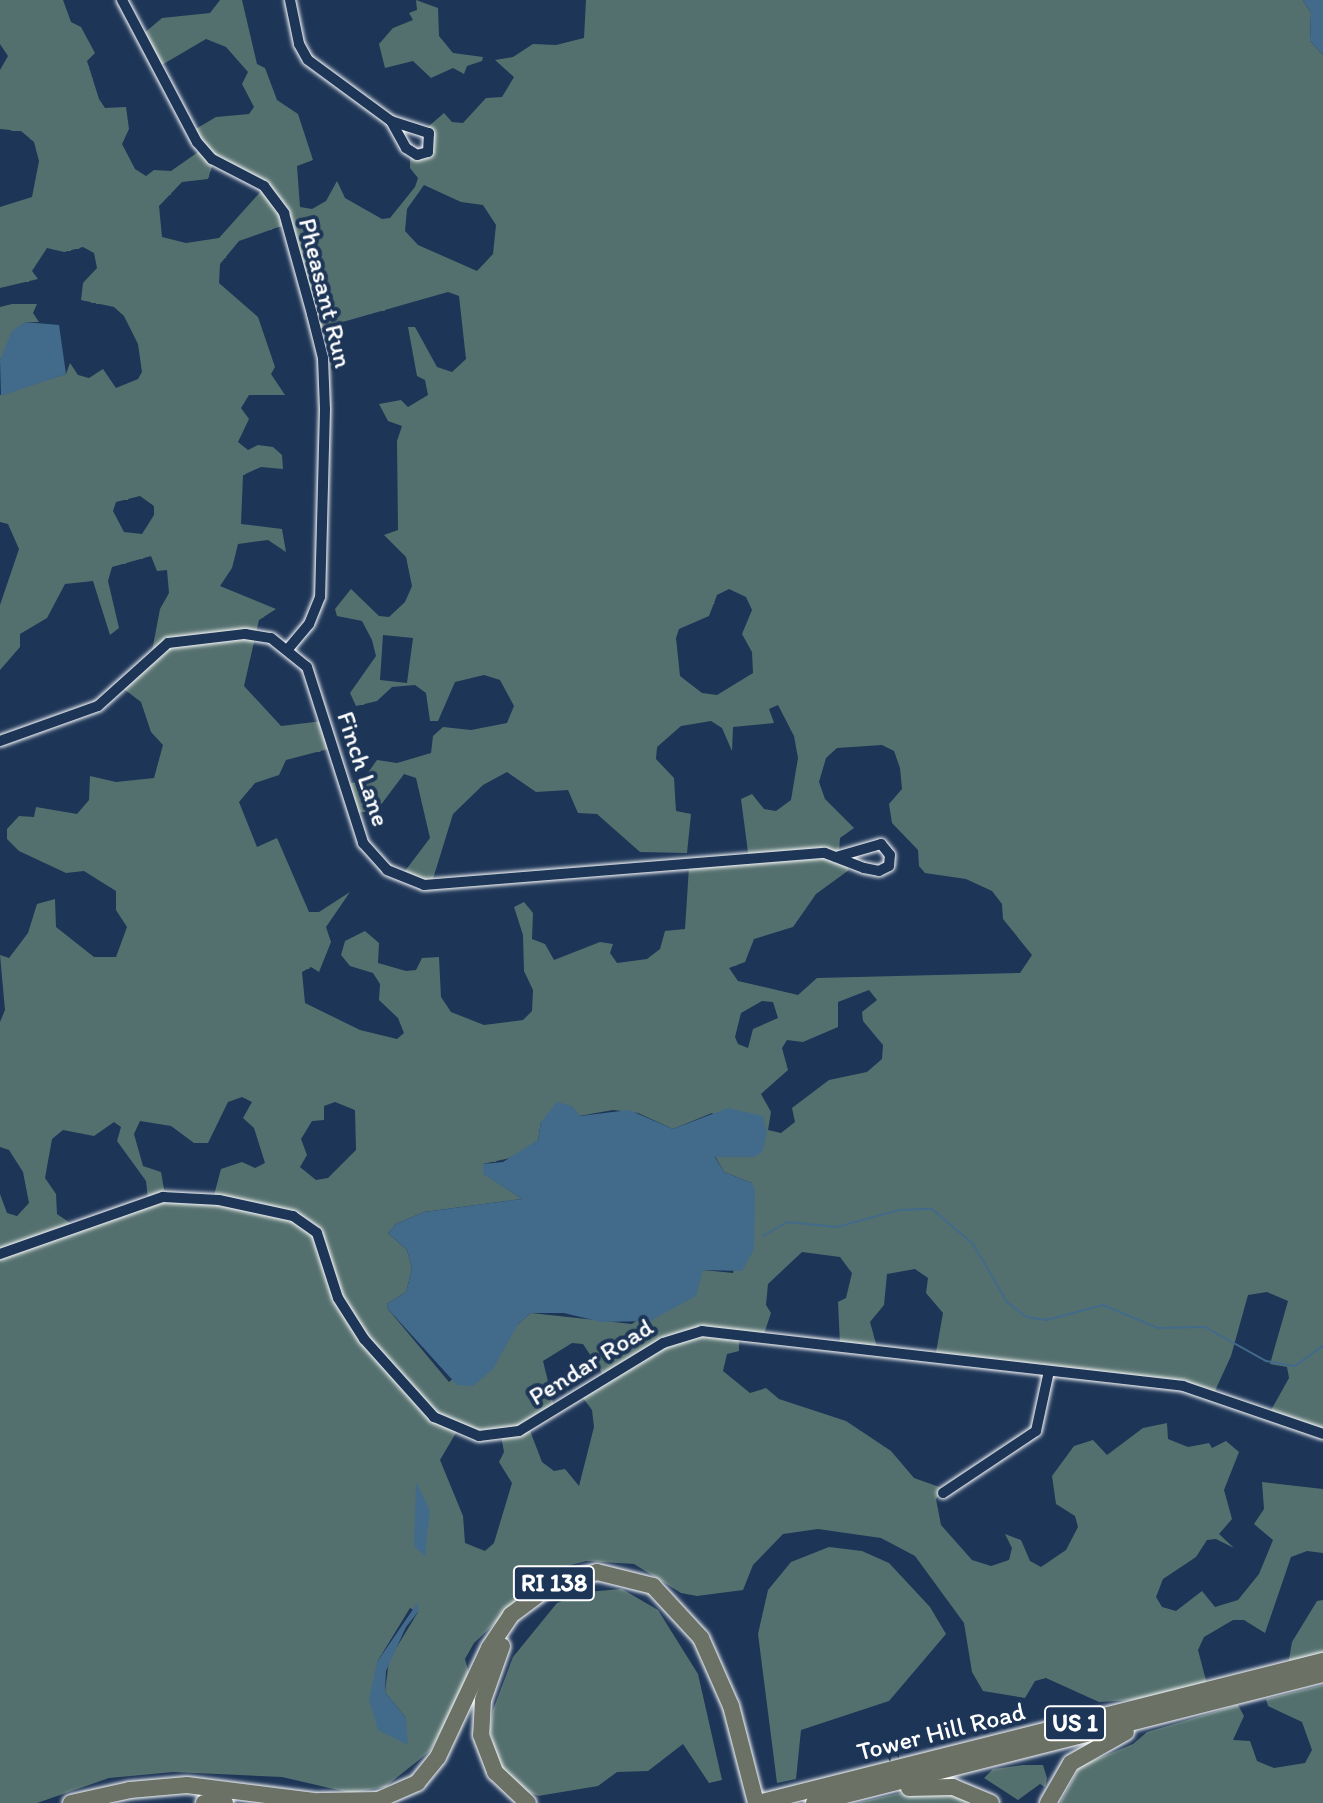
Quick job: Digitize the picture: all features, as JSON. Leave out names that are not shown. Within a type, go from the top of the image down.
[{"type":"highway","name":"RI 138","points":[[326,1802],[378,1800],[417,1783],[438,1757],[489,1648],[511,1615],[554,1583],[597,1572],[653,1586],[701,1638],[731,1706],[757,1803]]},
{"type":"highway","points":[[528,1803],[501,1781],[483,1746],[481,1713],[490,1673],[511,1630],[534,1606],[564,1588],[605,1581],[651,1595],[686,1631],[717,1693],[748,1803]]},
{"type":"highway","name":"Tower Hill Road","points":[[757,1803],[1323,1661]]},
{"type":"highway","name":"Tower Hill Road","points":[[821,1801],[1323,1674]]},
{"type":"highway","points":[[1048,1803],[1060,1776],[1085,1752],[1202,1705]]},
{"type":"highway","points":[[71,1803],[130,1790],[187,1785],[326,1802]]},
{"type":"highway","points":[[821,1801],[939,1785],[968,1791],[991,1803]]},
{"type":"highway","points":[[204,1803],[225,1803]]},
{"type":"street","name":"Pheasant Run","points":[[122,0],[197,142],[212,159],[264,186],[284,213],[319,343],[325,409],[320,597],[309,624],[289,648]]},
{"type":"street","points":[[290,0],[299,44],[308,60],[391,121]]},
{"type":"street","points":[[0,741],[98,706],[168,643],[245,634],[271,638],[289,648]]},
{"type":"street","name":"Finch Lane","points":[[289,648],[307,667],[363,843],[387,870],[424,885],[825,853],[836,857],[879,871],[889,866],[890,855],[881,844],[836,857]]},
{"type":"street","name":"Pendar Road","points":[[0,1254],[163,1197],[219,1200],[293,1216],[317,1233],[338,1298],[364,1339],[434,1417],[479,1436],[530,1426],[635,1358],[692,1332],[1203,1390],[1323,1434]]},
{"type":"street","points":[[943,1493],[1036,1431],[1049,1371]]},
{"type":"green space","points":[[0,0],[63,0],[71,22],[81,27],[95,53],[87,61],[99,99],[105,108],[126,107],[129,129],[122,144],[135,169],[146,176],[154,170],[171,171],[201,150],[194,130],[216,117],[249,114],[254,107],[242,84],[248,72],[226,47],[206,39],[160,66],[142,35],[162,18],[210,13],[220,0],[242,0],[257,64],[265,68],[277,100],[298,114],[313,160],[297,166],[300,207],[312,209],[326,201],[337,181],[345,198],[382,219],[390,218],[415,187],[418,178],[410,168],[410,153],[424,149],[429,126],[444,113],[452,122],[463,123],[486,98],[502,97],[514,77],[495,60],[513,57],[533,44],[556,45],[584,38],[586,0],[1303,0],[1311,13],[1310,41],[1323,55],[1323,1432],[1270,1412],[1289,1378],[1287,1367],[1270,1364],[1288,1301],[1267,1292],[1248,1295],[1231,1356],[1214,1393],[935,1358],[943,1313],[926,1293],[928,1278],[915,1269],[887,1274],[884,1305],[870,1322],[878,1351],[840,1345],[838,1302],[846,1298],[852,1273],[840,1257],[802,1252],[768,1284],[766,1305],[771,1313],[763,1337],[739,1337],[739,1351],[727,1354],[723,1371],[750,1393],[766,1388],[779,1399],[846,1421],[891,1451],[914,1478],[945,1489],[936,1499],[941,1525],[972,1560],[991,1566],[1009,1560],[1012,1548],[1005,1534],[1021,1540],[1030,1561],[1041,1567],[1066,1550],[1078,1527],[1075,1516],[1056,1504],[1052,1476],[1074,1446],[1093,1440],[1107,1455],[1143,1428],[1167,1423],[1168,1439],[1188,1447],[1209,1443],[1212,1448],[1226,1441],[1239,1452],[1224,1490],[1232,1519],[1219,1534],[1234,1548],[1216,1539],[1207,1540],[1196,1557],[1163,1579],[1156,1597],[1162,1607],[1176,1611],[1202,1591],[1215,1607],[1238,1600],[1259,1574],[1273,1540],[1254,1524],[1264,1509],[1262,1482],[1323,1489],[1323,1553],[1307,1551],[1291,1557],[1265,1633],[1244,1620],[1233,1620],[1204,1637],[1198,1650],[1208,1688],[1154,1699],[1099,1702],[1046,1678],[1035,1681],[1025,1698],[983,1691],[972,1672],[964,1623],[915,1556],[881,1538],[818,1529],[783,1534],[753,1565],[743,1590],[697,1596],[681,1593],[634,1564],[586,1561],[552,1570],[474,1643],[465,1659],[470,1678],[430,1751],[385,1787],[351,1793],[282,1777],[173,1772],[109,1778],[37,1803],[0,1803],[0,1194],[7,1213],[17,1216],[29,1203],[23,1172],[9,1150],[0,1147],[0,1022],[5,1010],[0,955],[9,958],[28,933],[37,904],[55,899],[56,927],[94,957],[116,957],[127,927],[116,910],[116,891],[84,871],[66,873],[19,851],[7,839],[7,829],[19,816],[34,817],[36,807],[77,814],[89,800],[90,776],[116,782],[154,778],[163,745],[151,732],[141,702],[120,686],[152,651],[160,609],[169,593],[167,570],[157,571],[151,556],[112,567],[108,581],[119,628],[110,635],[93,581],[65,584],[47,618],[20,634],[20,647],[0,670],[0,605],[19,549],[8,524],[0,522],[0,395],[66,374],[70,363],[78,375],[89,378],[103,369],[116,388],[138,379],[142,372],[138,344],[124,316],[114,307],[81,300],[83,283],[97,268],[94,253],[83,247],[64,252],[47,248],[32,271],[38,279],[0,288],[0,207],[32,197],[39,161],[34,142],[21,131],[0,129],[0,70],[8,56],[0,44]],"holes":[[[214,160],[263,189],[219,238],[186,243],[162,237],[159,206],[182,182],[208,179]],[[424,185],[461,202],[483,205],[496,225],[493,254],[477,271],[418,245],[405,231],[407,209]],[[284,225],[318,329],[448,292],[459,296],[466,359],[452,372],[437,367],[415,327],[408,327],[417,376],[425,380],[428,395],[408,407],[401,400],[379,404],[388,421],[402,426],[397,441],[398,530],[384,535],[406,557],[412,586],[405,602],[389,617],[379,616],[351,589],[335,609],[337,616],[362,621],[376,656],[350,693],[356,706],[377,701],[392,687],[415,685],[426,693],[430,721],[438,721],[455,682],[484,675],[500,680],[514,706],[507,723],[471,730],[443,727],[433,736],[431,753],[397,763],[377,760],[362,781],[346,784],[357,813],[377,810],[404,774],[416,778],[430,838],[402,875],[432,882],[453,814],[483,785],[507,772],[536,792],[568,790],[578,813],[597,814],[640,852],[687,853],[691,814],[676,811],[674,778],[656,759],[657,747],[681,726],[711,721],[722,728],[732,751],[733,727],[774,723],[769,709],[778,705],[794,736],[798,758],[791,800],[776,811],[764,809],[752,794],[741,799],[749,860],[689,867],[685,929],[665,931],[660,949],[647,959],[617,963],[610,953],[613,944],[600,942],[554,960],[545,944],[532,939],[533,913],[524,902],[514,907],[523,935],[524,971],[533,990],[532,1011],[523,1020],[484,1025],[451,1012],[441,997],[439,957],[422,958],[416,970],[406,971],[378,963],[379,943],[365,931],[345,941],[341,955],[350,966],[373,973],[380,984],[379,1000],[398,1018],[404,1033],[397,1039],[360,1030],[305,1003],[302,972],[311,967],[319,972],[331,942],[326,927],[350,892],[319,912],[309,912],[277,838],[257,847],[239,802],[255,783],[279,775],[286,760],[332,748],[323,721],[281,726],[244,686],[259,620],[276,609],[220,586],[232,568],[238,544],[268,540],[286,552],[282,529],[241,524],[243,475],[261,467],[283,469],[282,455],[273,447],[258,445],[248,450],[238,442],[249,419],[241,408],[249,395],[285,395],[271,374],[275,367],[258,317],[219,283],[220,264],[239,241]],[[140,496],[154,506],[154,515],[142,534],[124,532],[113,511],[116,502]],[[729,589],[746,597],[752,610],[742,634],[752,652],[753,673],[717,695],[702,693],[680,676],[676,638],[679,629],[709,616],[717,595]],[[383,635],[413,638],[407,683],[380,680]],[[882,745],[894,751],[902,789],[889,804],[892,823],[918,850],[919,866],[925,873],[966,879],[992,891],[1002,904],[1003,919],[1032,955],[1020,973],[817,978],[798,995],[738,981],[729,968],[745,962],[754,939],[793,927],[816,894],[849,870],[839,852],[840,838],[854,828],[825,799],[819,782],[826,758],[837,748]],[[869,990],[877,1000],[862,1012],[863,1021],[883,1045],[882,1059],[867,1072],[829,1080],[792,1108],[795,1122],[781,1133],[768,1130],[771,1112],[761,1094],[788,1070],[782,1048],[787,1040],[803,1042],[838,1027],[838,1002]],[[762,1001],[773,1002],[778,1018],[753,1029],[748,1048],[738,1044],[735,1037],[741,1013]],[[242,1097],[252,1102],[243,1118],[254,1128],[265,1163],[255,1168],[242,1162],[221,1169],[213,1199],[165,1195],[161,1172],[143,1166],[134,1134],[140,1121],[171,1126],[194,1143],[208,1143],[228,1102]],[[335,1102],[355,1110],[356,1150],[328,1178],[316,1180],[300,1167],[307,1155],[301,1139],[312,1121],[324,1120],[324,1106]],[[571,1106],[579,1116],[613,1110],[638,1113],[673,1129],[712,1113],[754,1157],[715,1156],[724,1172],[752,1183],[733,1273],[703,1270],[632,1324],[531,1313],[449,1382],[388,1309],[387,1304],[406,1292],[412,1269],[407,1250],[388,1233],[396,1224],[424,1212],[522,1199],[484,1174],[483,1164],[514,1157],[538,1140],[541,1122]],[[114,1122],[121,1127],[117,1141],[146,1181],[148,1199],[76,1227],[57,1214],[56,1194],[45,1178],[52,1139],[63,1130],[94,1136]],[[572,1343],[583,1344],[606,1379],[580,1394],[592,1410],[594,1427],[579,1486],[565,1469],[554,1471],[542,1462],[529,1428],[555,1410],[543,1361]],[[457,1431],[501,1436],[504,1452],[499,1462],[512,1483],[494,1543],[485,1551],[465,1543],[463,1516],[440,1460]],[[410,1608],[418,1612],[389,1660],[385,1692],[406,1718],[378,1730],[377,1662]]]},
{"type":"green space","points":[[416,0],[438,8],[439,36],[453,53],[483,57],[482,61],[467,66],[464,74],[453,68],[431,78],[413,61],[385,68],[379,44],[393,28],[413,20],[409,13],[417,10]]},
{"type":"green space","points":[[37,304],[33,313],[39,322],[25,322],[0,360],[0,307]]},
{"type":"green space","points":[[829,1547],[862,1551],[889,1563],[930,1607],[946,1634],[889,1701],[801,1730],[796,1779],[777,1783],[758,1634],[768,1590],[791,1562]]},
{"type":"green space","points":[[622,1589],[658,1610],[698,1674],[722,1780],[709,1783],[683,1744],[648,1771],[617,1772],[598,1786],[538,1796],[524,1790],[500,1772],[490,1730],[493,1710],[513,1657],[557,1603],[586,1592]]},
{"type":"green space","points":[[1323,1600],[1323,1658],[1288,1665],[1292,1642],[1317,1601]]},
{"type":"green space","points":[[1323,1685],[1323,1803],[1060,1803],[1080,1766],[1133,1744],[1147,1732],[1238,1705],[1244,1716],[1233,1740],[1250,1741],[1257,1761],[1274,1768],[1305,1763],[1312,1750],[1302,1722],[1268,1706],[1266,1699]]},
{"type":"green space","points":[[1043,1765],[1047,1778],[1045,1787],[1040,1784],[1018,1800],[984,1778],[993,1769]]},
{"type":"green space","points":[[909,1791],[962,1793],[972,1803],[856,1803]]},
{"type":"water","points":[[1303,0],[1323,0],[1323,55],[1310,41],[1311,13]]},
{"type":"water","points":[[25,322],[59,325],[66,374],[1,396],[0,360],[12,331]]},
{"type":"water","points":[[557,1102],[572,1106],[580,1116],[629,1110],[673,1129],[728,1108],[763,1116],[767,1133],[762,1152],[754,1157],[715,1157],[724,1172],[752,1183],[755,1190],[754,1249],[742,1271],[703,1270],[696,1296],[650,1321],[601,1322],[564,1313],[531,1313],[518,1324],[493,1369],[473,1386],[457,1385],[388,1309],[387,1304],[406,1292],[412,1269],[407,1250],[388,1233],[396,1224],[424,1212],[522,1199],[483,1174],[483,1164],[503,1162],[538,1140],[541,1122]]},
{"type":"water","points":[[416,1482],[430,1510],[425,1557],[414,1546]]},
{"type":"water","points":[[418,1602],[418,1612],[406,1627],[386,1671],[385,1692],[406,1718],[408,1745],[378,1730],[369,1700],[377,1662]]},
{"type":"waterway","points":[[763,1236],[787,1222],[837,1227],[899,1210],[932,1209],[973,1244],[1007,1302],[1026,1317],[1047,1320],[1103,1305],[1158,1328],[1205,1327],[1266,1361],[1295,1366],[1323,1346]]}]
